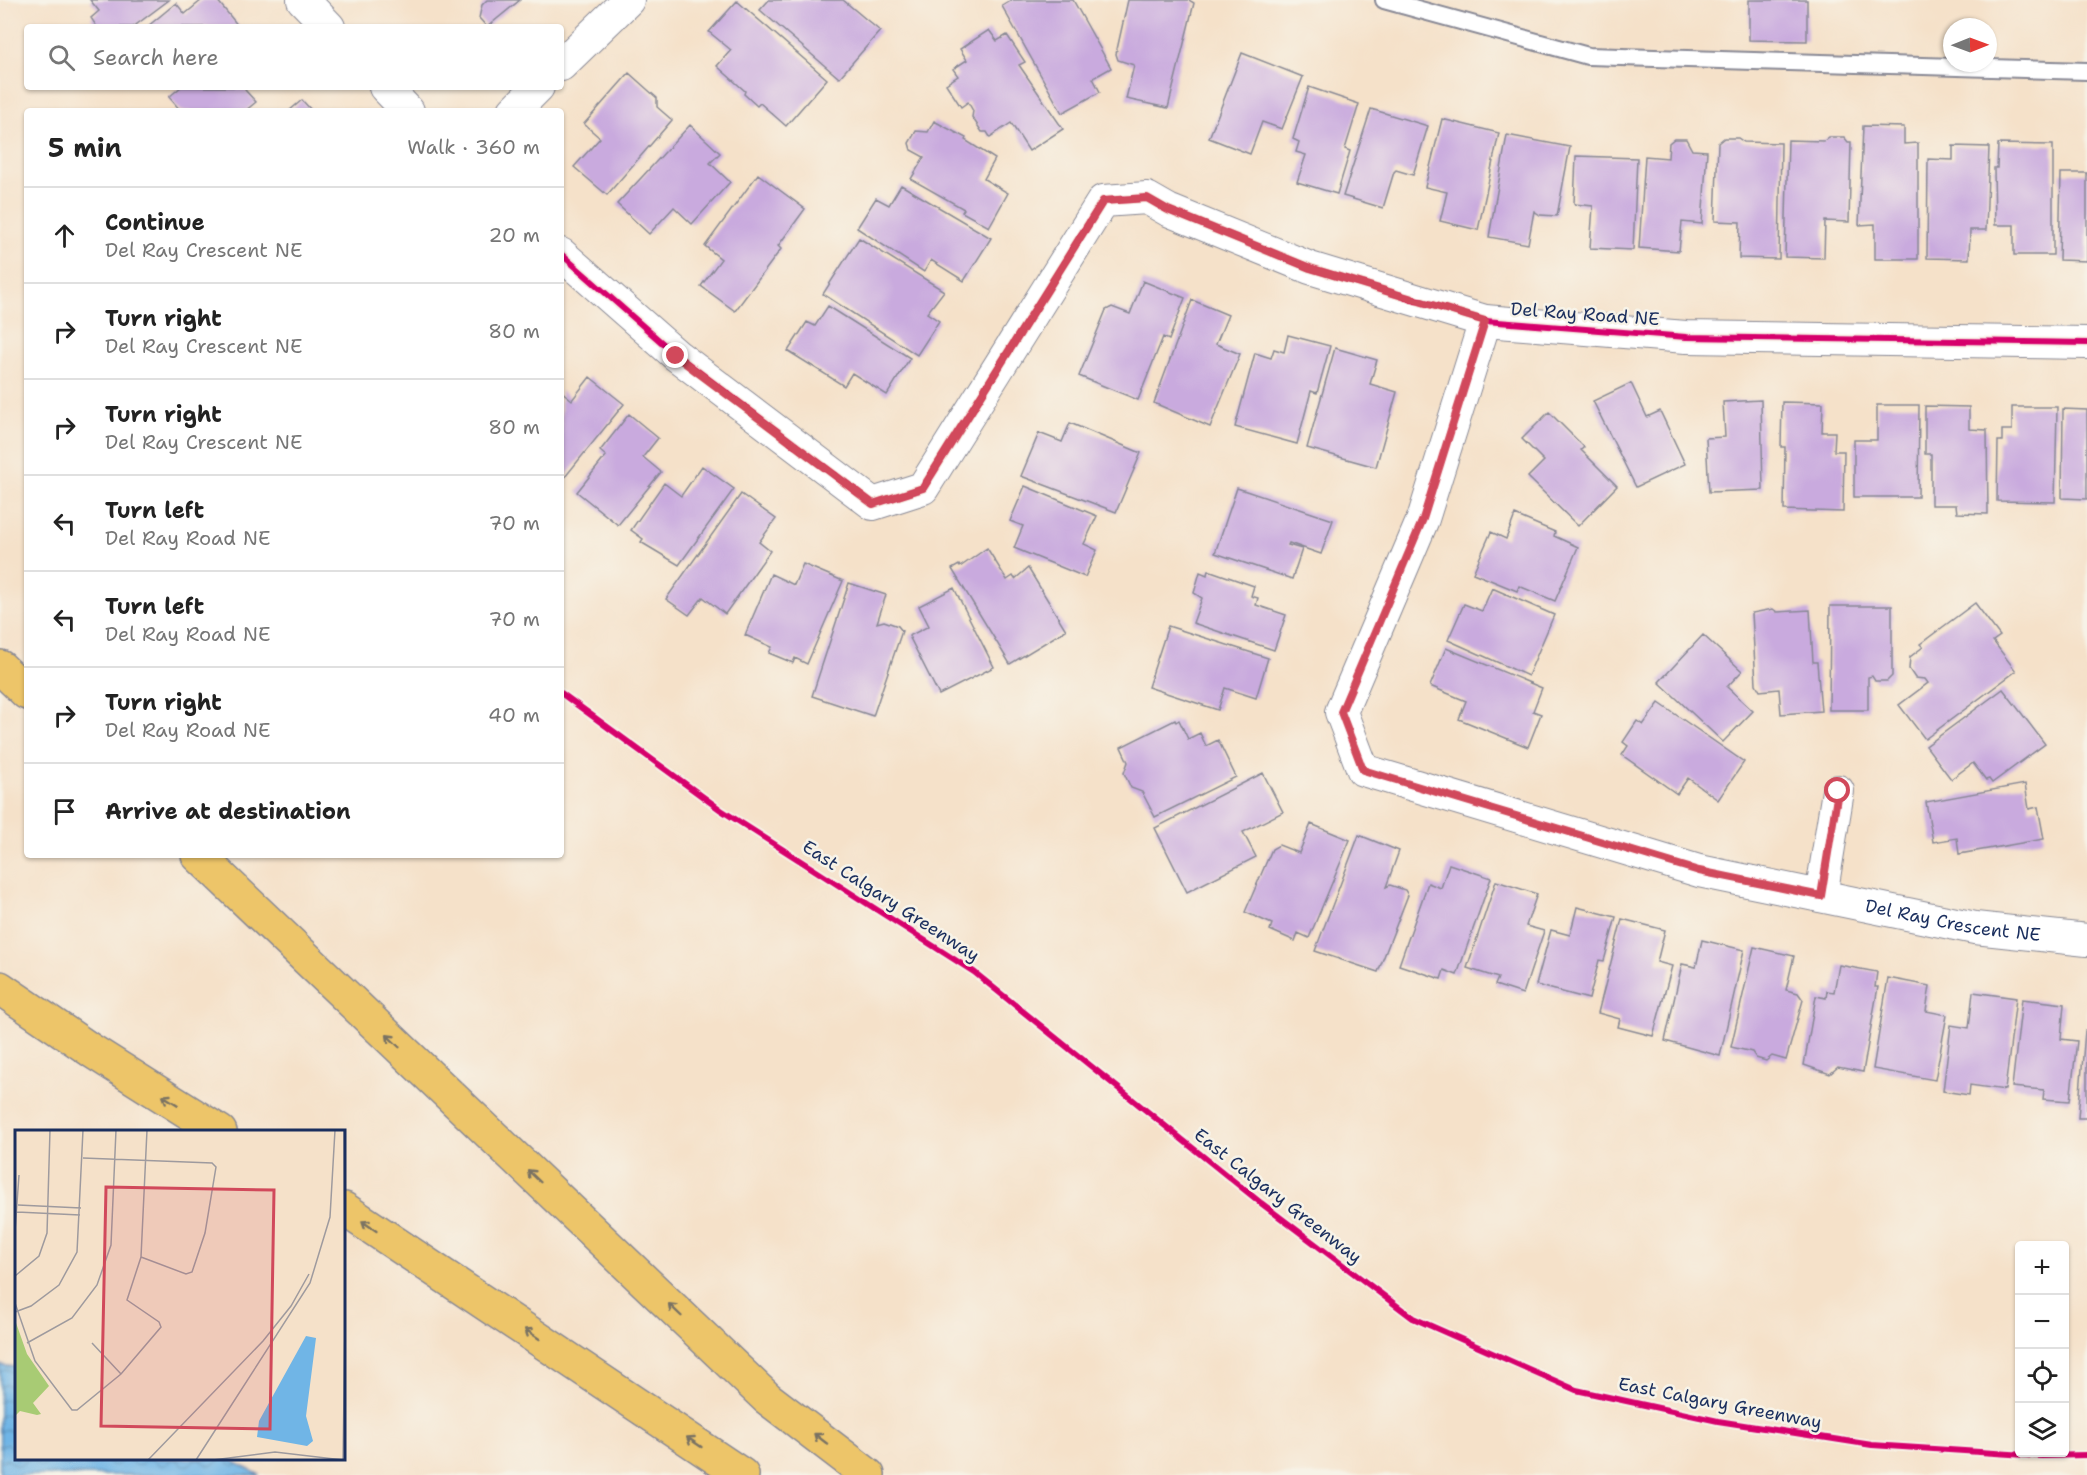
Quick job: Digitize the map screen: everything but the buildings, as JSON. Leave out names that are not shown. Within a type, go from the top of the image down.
[{"type":"highway","points":[[0,667],[24,690]]},
{"type":"highway","points":[[201,858],[767,1398],[868,1475]]},
{"type":"highway","points":[[0,988],[92,1051],[218,1130]]},
{"type":"highway","points":[[345,1210],[742,1475]]},
{"type":"street","points":[[303,0],[326,24]]},
{"type":"street","points":[[564,62],[628,0]]},
{"type":"street","points":[[389,90],[405,108]]},
{"type":"street","points":[[517,108],[535,90]]},
{"type":"street","name":"Del Ray Road NE","points":[[564,257],[676,356],[873,504],[923,488],[1103,201],[1147,198],[1168,210],[1310,268],[1485,321],[1686,337],[2087,344]]},
{"type":"street","name":"Del Ray Crescent NE","points":[[1485,321],[1423,519],[1341,712],[1363,770],[1699,871],[1975,928],[2087,940]]},
{"type":"street","points":[[1821,896],[1838,791]]},
{"type":"lane","points":[[1384,0],[1588,56],[2087,71]]},
{"type":"water","points":[[0,1365],[15,1367],[15,1460],[231,1460],[260,1475],[0,1475]]},
{"type":"cycle path","points":[[564,257],[676,355],[873,504],[923,488],[1103,201],[1147,198],[1168,210],[1310,268],[1485,321],[1686,337],[2087,343]]},
{"type":"cycle path","name":"East Calgary Greenway","points":[[564,695],[721,810],[974,972],[1261,1203],[1413,1318],[1576,1390],[1718,1421],[1872,1445],[2042,1456],[2087,1455]]},
{"type":"route","points":[[676,356],[873,504],[923,488],[1103,201],[1147,198],[1168,210],[1310,268],[1485,321],[1423,519],[1341,712],[1363,770],[1699,871],[1821,896],[1838,791]]}]
